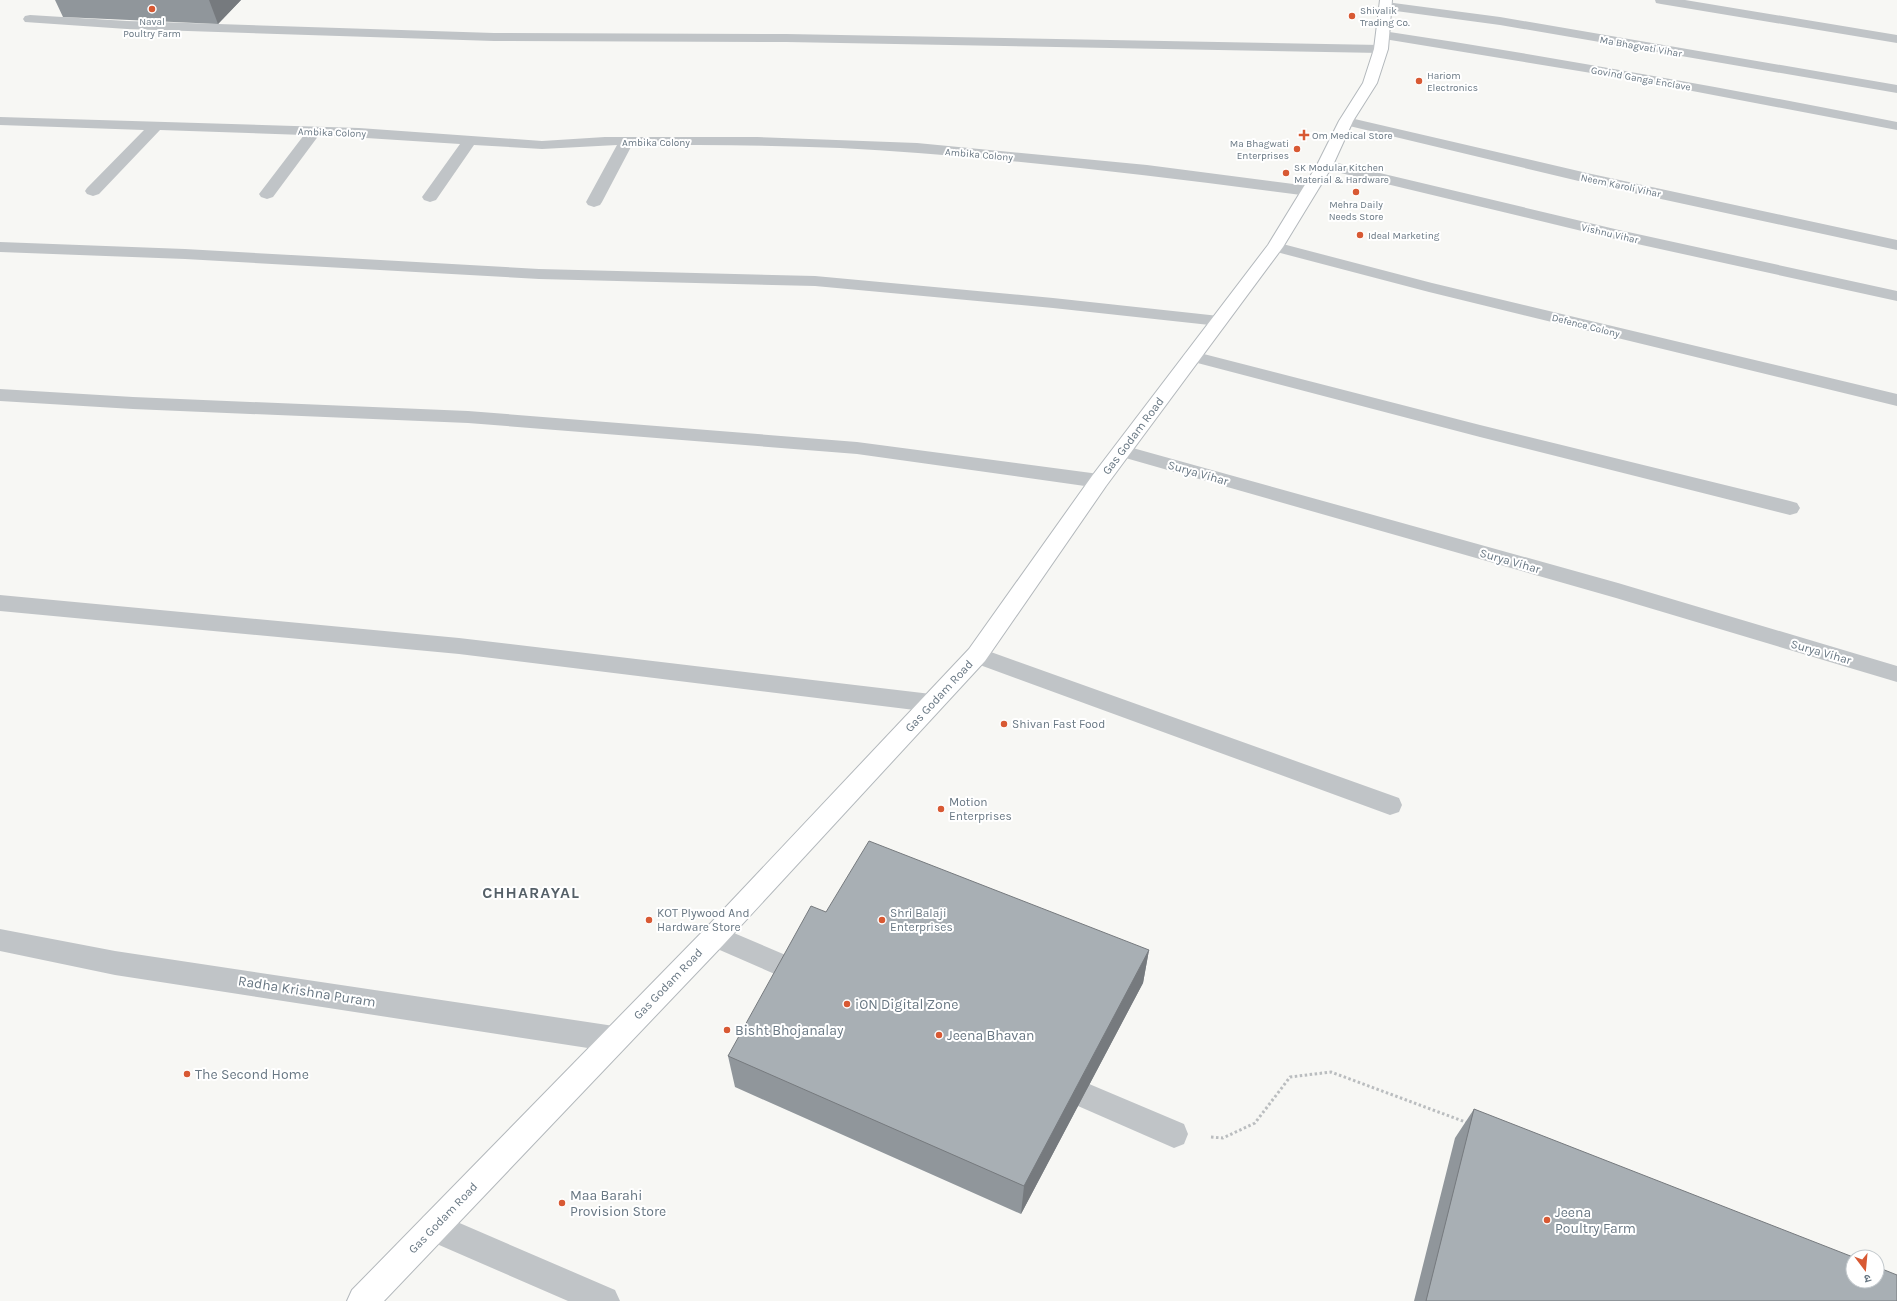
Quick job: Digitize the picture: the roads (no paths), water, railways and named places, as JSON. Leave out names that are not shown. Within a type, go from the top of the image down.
[{"type":"main road","name":"Gas Godam Road","points":[[363,1301],[614,1039],[715,936],[977,655],[1099,481],[1275,248],[1325,165],[1346,121],[1370,83],[1382,42],[1386,3]]},
{"type":"street","points":[[1661,0],[1897,39]]},
{"type":"street","name":"Ma Bhagvati Vihar","points":[[1386,3],[1897,89]]},
{"type":"street","name":"Govind Ganga Enclave","points":[[30,19],[127,25],[494,37],[708,37],[1382,42],[1501,52],[1763,99],[1897,126]]},
{"type":"street","name":"Neem Karoli Vihar","points":[[1346,121],[1587,178],[1897,246]]},
{"type":"street","name":"Ambika Colony","points":[[2,124],[156,126],[315,131],[542,145],[626,142],[757,142],[917,148],[1146,170],[1309,190]]},
{"type":"street","points":[[93,192],[156,126]]},
{"type":"street","points":[[268,194],[315,131]]},
{"type":"street","points":[[430,197],[470,140]]},
{"type":"street","points":[[594,202],[626,142]]},
{"type":"street","name":"Vishnu Vihar","points":[[1325,165],[1619,235],[1897,296]]},
{"type":"street","points":[[0,247],[193,255],[539,274],[815,280],[1220,321]]},
{"type":"street","name":"Defence Colony","points":[[1275,248],[1897,400]]},
{"type":"street","points":[[1192,356],[1472,429],[1790,508]]},
{"type":"street","points":[[0,394],[133,403],[492,419],[857,448],[1099,481]]},
{"type":"street","name":"Surya Vihar","points":[[1122,451],[1610,589],[1897,674]]},
{"type":"street","points":[[0,603],[459,646],[932,703]]},
{"type":"street","points":[[977,655],[1390,805]]},
{"type":"street","points":[[715,936],[831,986]]},
{"type":"street","name":"Radha Krishna Puram","points":[[0,940],[115,964],[287,988],[614,1039]]},
{"type":"street","points":[[1036,1074],[1174,1134]]},
{"type":"street","points":[[434,1227],[604,1301]]},
{"type":"place","name":"Naval Poultry Farm","points":[[152,9]]},
{"type":"place","name":"Shivalik Trading Co.","points":[[1352,16]]},
{"type":"place","name":"Hariom Electronics","points":[[1419,81]]},
{"type":"place","name":"Om Medical Store","points":[[1304,135]]},
{"type":"place","name":"Ma Bhagwati Enterprises","points":[[1297,149]]},
{"type":"place","name":"SK Modular Kitchen Material & Hardware","points":[[1286,173]]},
{"type":"place","name":"Mehra Daily Needs Store","points":[[1356,192]]},
{"type":"place","name":"Ideal Marketing","points":[[1360,235]]},
{"type":"place","name":"Shivan Fast Food","points":[[1004,724]]},
{"type":"place","name":"Motion Enterprises","points":[[941,809]]},
{"type":"place","name":"KOT Plywood And Hardware Store","points":[[649,920]]},
{"type":"place","name":"Shri Balaji Enterprises","points":[[882,920]]},
{"type":"place","name":"iON Digital Zone","points":[[847,1004]]},
{"type":"place","name":"Bisht Bhojanalay","points":[[727,1030]]},
{"type":"place","name":"Jeena Bhavan","points":[[939,1035]]},
{"type":"place","name":"The Second Home","points":[[187,1074]]},
{"type":"place","name":"Maa Barahi Provision Store","points":[[562,1203]]},
{"type":"place","name":"Jeena Poultry Farm","points":[[1547,1220]]},
{"type":"district","name":"CHHARAYAL","points":[[531,892]]}]
